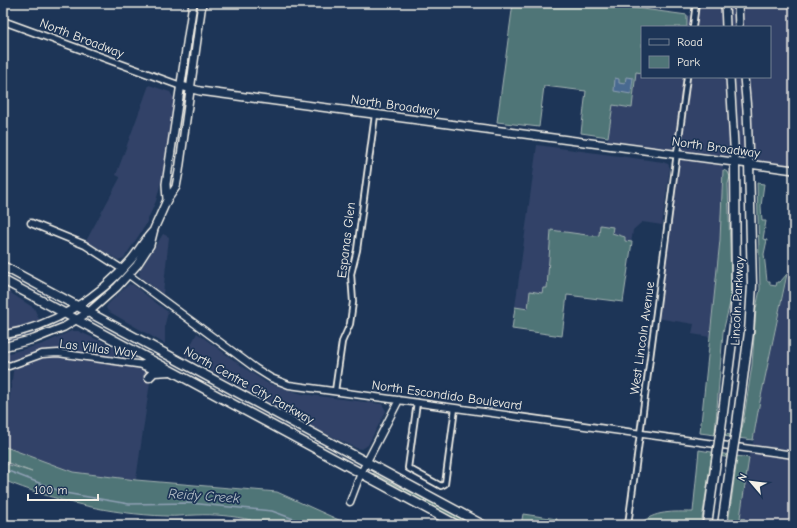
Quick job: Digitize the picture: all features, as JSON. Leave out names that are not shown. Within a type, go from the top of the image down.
[{"type":"highway","name":"Lincoln Parkway","points":[[707,525],[734,326],[736,293],[735,162]]},
{"type":"highway","name":"Lincoln Parkway","points":[[722,525],[749,332],[752,285],[749,163]]},
{"type":"highway","name":"North Centre City Parkway","points":[[3,266],[483,525]]},
{"type":"highway","name":"North Centre City Parkway","points":[[3,280],[457,525]]},
{"type":"highway","points":[[144,364],[161,371]]},
{"type":"highway","points":[[149,377],[154,372],[170,371]]},
{"type":"main road","points":[[167,200],[166,184],[192,3]]},
{"type":"main road","points":[[3,346],[44,336],[89,312],[129,275],[150,245],[154,229],[167,200],[176,187],[202,3]]},
{"type":"main road","points":[[725,3],[726,26]]},
{"type":"main road","points":[[738,3],[739,26]]},
{"type":"main road","name":"Lincoln Parkway","points":[[730,78],[735,162]]},
{"type":"main road","name":"Lincoln Parkway","points":[[744,78],[749,163]]},
{"type":"main road","name":"North Broadway","points":[[181,86],[375,115],[794,170]]},
{"type":"main road","points":[[3,335],[32,327],[64,313],[78,306],[101,290],[122,269],[154,229]]},
{"type":"street","points":[[693,26],[696,3]]},
{"type":"street","name":"North Broadway","points":[[3,21],[181,86]]},
{"type":"street","name":"West Lincoln Avenue","points":[[628,525],[687,78]]},
{"type":"street","name":"Espanas Glen","points":[[336,391],[342,342],[350,324],[352,302],[351,274],[357,250],[375,115]]},
{"type":"street","points":[[31,223],[85,245],[122,269]]},
{"type":"street","name":"North Escondido Boulevard","points":[[129,275],[255,368],[271,378],[289,385],[794,455]]},
{"type":"street","name":"Las Villas Way","points":[[3,364],[9,366],[42,354],[58,353],[144,364]]},
{"type":"street","points":[[350,502],[366,462],[399,400]]},
{"type":"street","points":[[417,402],[408,468],[441,486],[445,484],[455,408]]},
{"type":"shaded area","points":[[696,3],[794,3],[794,170],[723,160],[721,229],[710,337],[692,334],[694,324],[656,318],[677,154],[607,145],[613,105],[631,108],[617,71],[627,7],[694,16]]},
{"type":"shaded area","points":[[626,77],[633,78],[631,94],[614,91],[615,78],[619,79],[619,83],[625,84]]},
{"type":"shaded area","points":[[149,85],[170,92],[174,98],[163,175],[156,201],[145,226],[124,258],[118,260],[86,241],[120,178],[116,175]]},
{"type":"shaded area","points":[[537,145],[663,162],[668,164],[670,168],[662,225],[642,222],[633,230],[623,302],[567,295],[562,336],[512,329]]},
{"type":"shaded area","points":[[163,234],[169,237],[163,294],[140,277],[139,272]]},
{"type":"shaded area","points":[[794,239],[794,525],[766,525],[740,518],[750,449],[752,449],[759,406],[788,274]]},
{"type":"shaded area","points":[[129,284],[133,285],[168,312],[165,324],[165,344],[108,311],[106,308],[108,304]]},
{"type":"shaded area","points":[[3,288],[34,308],[44,330],[3,342]]},
{"type":"shaded area","points":[[71,331],[78,331],[129,354],[129,358],[60,350],[44,351],[13,362],[7,361],[5,358],[9,353],[43,344]]},
{"type":"shaded area","points":[[197,333],[267,383],[302,394],[382,404],[386,411],[368,445],[362,449],[356,448],[314,428],[185,356]]},
{"type":"shaded area","points":[[42,354],[152,368],[136,480],[105,479],[73,472],[5,448],[6,444],[4,442],[14,364]]},
{"type":"green space","points":[[513,3],[599,3],[687,15],[687,26],[641,26],[641,73],[636,72],[632,108],[613,105],[608,137],[581,133],[586,91],[544,86],[539,127],[497,122]]},
{"type":"green space","points":[[723,170],[728,172],[730,177],[728,184],[731,283],[730,303],[723,332],[715,433],[740,436],[743,424],[752,365],[756,309],[760,289],[757,183],[764,184],[761,206],[762,221],[766,221],[763,239],[767,240],[764,254],[767,281],[770,281],[770,285],[776,286],[777,282],[780,282],[787,274],[753,440],[700,433],[720,240]]},
{"type":"green space","points":[[600,225],[613,227],[612,233],[625,237],[625,241],[632,242],[623,302],[567,295],[562,336],[512,329],[515,307],[528,309],[530,291],[542,293],[543,288],[547,288],[551,230],[594,236],[599,235]]},
{"type":"green space","points":[[3,446],[73,472],[136,480],[277,492],[350,525],[279,525],[261,521],[275,525],[138,525],[138,521],[251,520],[217,515],[145,515],[103,509],[62,500],[3,480],[3,463],[32,472],[3,461]]},
{"type":"green space","points":[[699,450],[749,458],[740,518],[745,519],[744,525],[728,525],[737,459],[712,455],[701,525],[679,525],[666,522],[639,525],[645,520],[658,514],[693,512]]},
{"type":"green space","points":[[373,473],[475,525],[464,525],[377,478],[372,474]]},
{"type":"green space","points":[[523,514],[557,519],[556,525],[521,525]]},
{"type":"waterway","name":"Reidy Creek","points":[[3,469],[65,493],[129,504],[189,503],[272,511],[310,525]]}]
